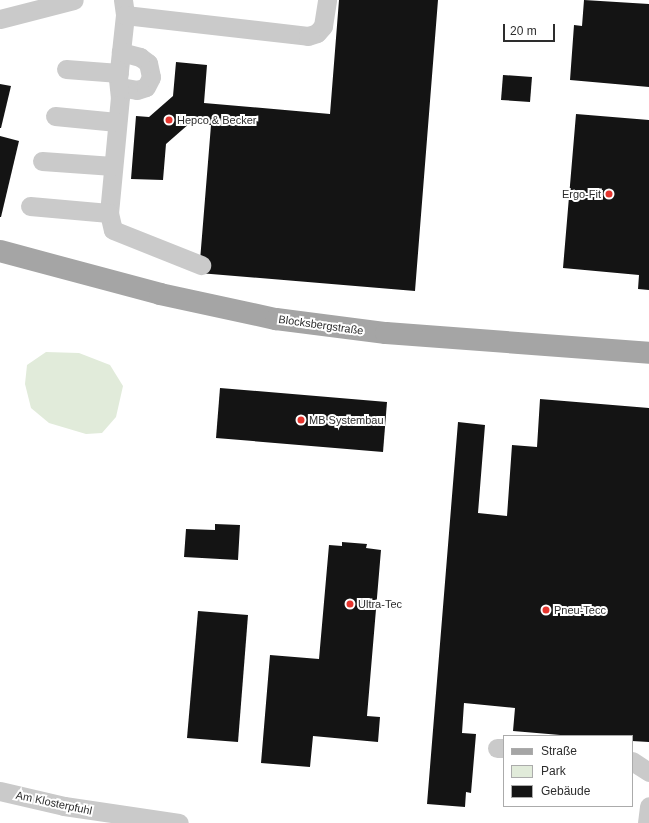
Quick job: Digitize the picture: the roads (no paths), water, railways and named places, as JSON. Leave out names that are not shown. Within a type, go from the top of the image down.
[{"type":"main road","name":"Blocksbergstraße","points":[[0,251],[160,294],[276,319],[386,333],[649,353]]},
{"type":"street","points":[[0,18],[74,0]]},
{"type":"street","points":[[201,265],[113,230],[109,212],[117,122],[124,7],[308,36],[317,33],[324,26],[327,0]]},
{"type":"street","points":[[66,69],[119,80],[137,90],[146,87],[151,76],[148,63],[140,57],[121,52]]},
{"type":"street","points":[[55,116],[117,122]]},
{"type":"street","points":[[42,161],[113,166]]},
{"type":"street","points":[[30,206],[109,212]]},
{"type":"street","points":[[633,763],[649,772]]},
{"type":"street","name":"Am Klosterpfuhl","points":[[0,791],[103,818],[179,823]]},
{"type":"street","points":[[647,823],[649,806]]},
{"type":"place","name":"Hepco & Becker","points":[[169,120]]},
{"type":"place","name":"Ergo-Fit","points":[[609,194]]},
{"type":"place","name":"MB Systembau","points":[[301,420]]},
{"type":"place","name":"Ultra-Tec","points":[[350,604]]},
{"type":"place","name":"Pneu-Tecc","points":[[546,610]]}]
